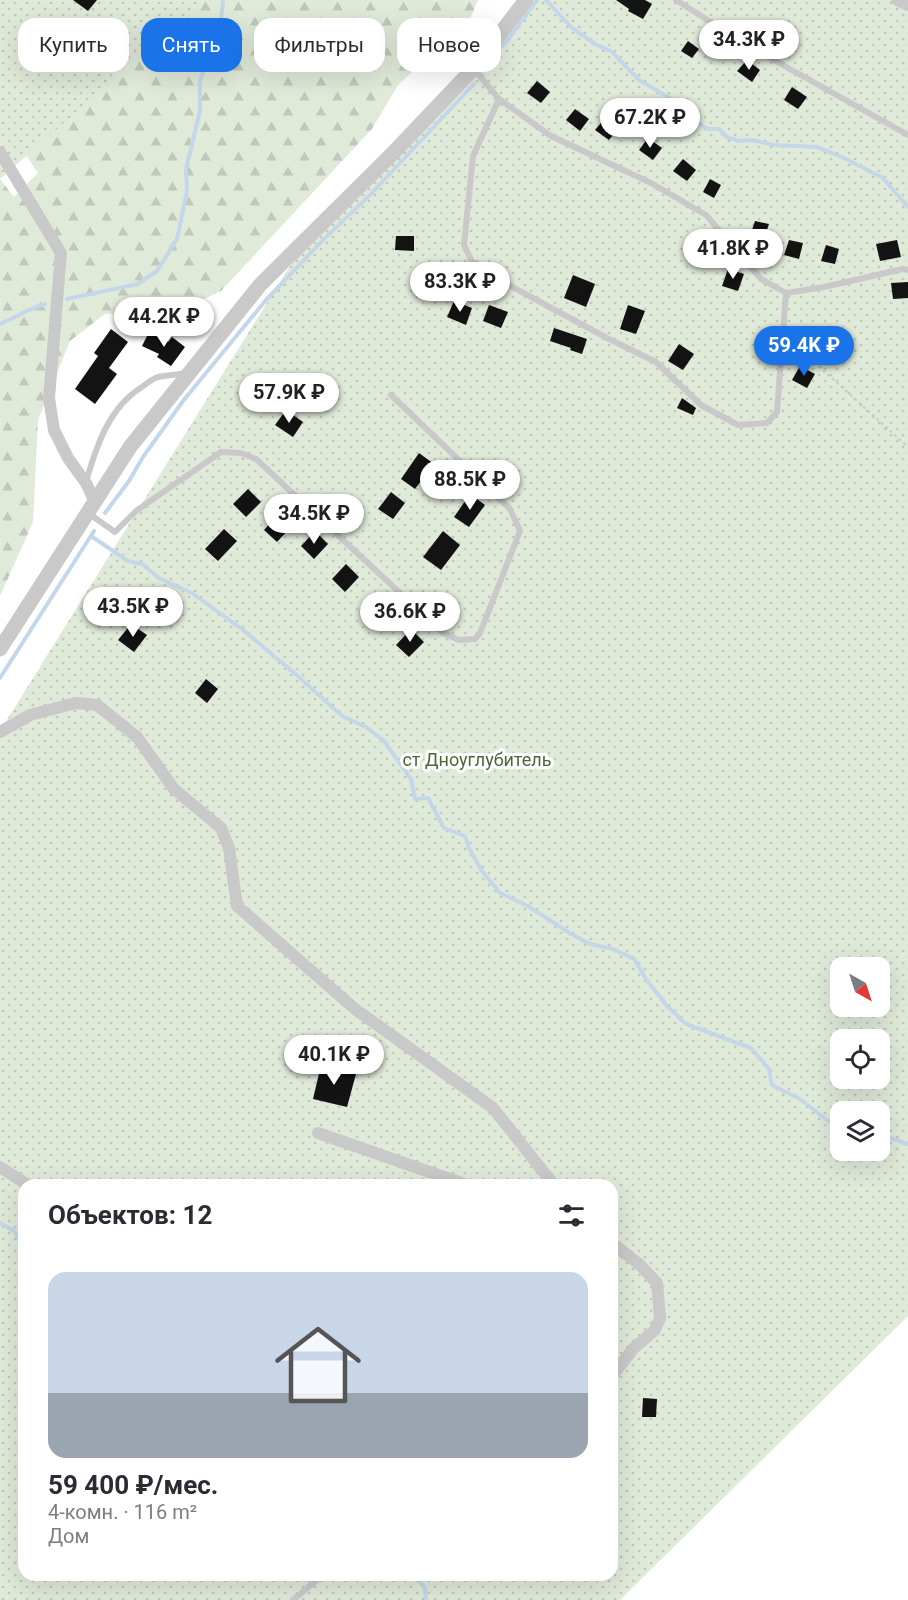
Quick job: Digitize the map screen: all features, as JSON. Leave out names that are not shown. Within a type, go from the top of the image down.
[{"type":"street","points":[[501,32],[525,0]]},
{"type":"street","points":[[897,0],[908,5]]},
{"type":"street","points":[[0,649],[130,447],[260,285],[395,151],[470,72]]},
{"type":"street","points":[[0,152],[61,253],[49,398],[54,430],[68,458],[86,483],[91,507]]},
{"type":"street","points":[[0,732],[30,715],[76,703],[97,705],[137,737],[174,789],[221,828],[229,848],[237,906],[355,1009],[493,1108],[549,1179]]},
{"type":"street","points":[[318,1133],[450,1179]]},
{"type":"street","points":[[0,1167],[19,1179]]},
{"type":"street","points":[[618,1248],[639,1264],[657,1283],[660,1318],[655,1330],[634,1348],[618,1368]]},
{"type":"lane","points":[[676,0],[747,45],[908,135]]},
{"type":"lane","points":[[476,72],[499,99],[551,136],[651,183],[706,215],[761,279],[786,293],[903,269],[908,270]]},
{"type":"lane","points":[[499,99],[472,156],[464,245],[472,262],[503,282],[656,362],[701,405],[738,425],[767,423],[777,412],[786,293]]},
{"type":"lane","points":[[86,483],[94,453],[105,429],[132,392],[156,378],[190,373]]},
{"type":"lane","points":[[91,507],[115,532],[136,511],[221,452],[242,453],[256,459],[443,633],[459,640],[475,639],[480,633],[520,531],[510,509],[390,395]]},
{"type":"lane","points":[[293,1600],[316,1581]]},
{"type":"path","points":[[783,335],[908,447]]},
{"type":"green space","points":[[0,0],[204,0],[183,18],[141,18],[141,55],[129,66],[129,18],[18,18],[18,72],[122,72],[0,179]]},
{"type":"green space","points":[[112,0],[478,0],[470,18],[397,18],[397,72],[412,72],[398,85],[372,129],[221,291],[193,304],[139,312],[105,314],[70,341],[38,420],[33,522],[0,596],[0,179],[14,197],[38,173],[0,115],[42,72],[129,72],[129,18],[94,18]]},
{"type":"green space","name":"ст Дноуглубитель","points":[[526,0],[908,0],[908,1316],[620,1600],[0,1600],[0,731],[290,266],[462,72],[501,72],[501,28]]},
{"type":"building","points":[[73,0],[97,0],[88,11]]},
{"type":"building","points":[[616,0],[645,0],[652,4],[643,19],[628,11],[629,9]]},
{"type":"building","points":[[688,41],[699,49],[692,58],[681,51]]},
{"type":"building","points":[[747,60],[760,70],[752,82],[737,71]]},
{"type":"building","points":[[537,81],[550,92],[541,103],[527,93]]},
{"type":"building","points":[[792,87],[807,97],[798,109],[784,100]]},
{"type":"building","points":[[575,109],[589,119],[580,131],[566,120]]},
{"type":"building","points":[[605,118],[618,129],[609,140],[595,130]]},
{"type":"building","points":[[648,138],[662,148],[653,160],[639,150]]},
{"type":"building","points":[[683,159],[696,170],[687,181],[673,171]]},
{"type":"building","points":[[710,179],[721,185],[714,198],[703,192]]},
{"type":"building","points":[[755,221],[769,224],[764,239],[750,236]]},
{"type":"building","points":[[396,236],[414,236],[414,251],[395,250]]},
{"type":"building","points":[[789,240],[803,243],[799,259],[784,255]]},
{"type":"building","points":[[897,240],[901,257],[880,261],[876,244]]},
{"type":"building","points":[[826,245],[839,249],[835,264],[821,261]]},
{"type":"building","points":[[728,269],[744,274],[738,291],[722,286]]},
{"type":"building","points":[[573,275],[595,284],[586,307],[564,298]]},
{"type":"building","points":[[908,282],[908,298],[893,299],[891,283]]},
{"type":"building","points":[[454,301],[472,308],[466,325],[447,317]]},
{"type":"building","points":[[489,305],[508,312],[501,328],[483,321]]},
{"type":"building","points":[[628,305],[645,311],[636,334],[620,329]]},
{"type":"building","points":[[554,328],[587,339],[582,354],[550,341]]},
{"type":"building","points":[[111,329],[128,342],[109,368],[117,374],[95,404],[75,389],[98,356],[94,353]]},
{"type":"building","points":[[149,332],[168,342],[172,337],[185,347],[171,366],[157,357],[159,354],[142,346]]},
{"type":"building","points":[[679,344],[694,354],[683,370],[668,361]]},
{"type":"building","points":[[800,366],[815,374],[807,388],[792,380]]},
{"type":"building","points":[[682,398],[696,408],[693,415],[677,408]]},
{"type":"building","points":[[286,410],[303,422],[293,437],[275,425]]},
{"type":"building","points":[[419,453],[434,464],[415,489],[401,479]]},
{"type":"building","points":[[248,489],[261,502],[246,517],[233,504]]},
{"type":"building","points":[[391,492],[405,503],[393,519],[378,509]]},
{"type":"building","points":[[470,494],[485,505],[469,527],[454,517]]},
{"type":"building","points":[[278,515],[291,527],[277,542],[264,530]]},
{"type":"building","points":[[224,529],[237,541],[218,561],[205,549]]},
{"type":"building","points":[[315,531],[328,544],[314,559],[301,546]]},
{"type":"building","points":[[443,531],[460,545],[441,570],[423,557]]},
{"type":"building","points":[[346,564],[359,577],[345,592],[332,579]]},
{"type":"building","points":[[374,594],[387,607],[373,622],[360,609]]},
{"type":"building","points":[[131,624],[147,635],[134,652],[118,640]]},
{"type":"building","points":[[411,629],[424,642],[409,657],[396,645]]},
{"type":"building","points":[[206,679],[218,689],[207,703],[195,693]]},
{"type":"building","points":[[321,1065],[356,1074],[347,1107],[313,1099]]},
{"type":"building","points":[[643,1398],[657,1399],[656,1417],[642,1417]]},
{"type":"waterway","points":[[67,299],[138,284],[157,271],[177,239],[187,191],[186,169],[200,111],[200,81],[208,56],[220,32],[223,0]]},
{"type":"waterway","points":[[501,47],[537,0]]},
{"type":"waterway","points":[[546,0],[571,27],[595,44],[612,52],[639,80],[668,97],[708,129],[719,129],[727,137],[739,141],[752,140],[774,145],[817,147],[883,178],[908,207]]},
{"type":"waterway","points":[[105,513],[183,401],[266,300],[368,197],[474,84]]},
{"type":"waterway","points":[[0,324],[45,304]]},
{"type":"waterway","points":[[0,678],[94,531]]},
{"type":"waterway","points":[[91,536],[128,561],[142,564],[159,578],[192,593],[243,630],[342,716],[366,727],[384,741],[411,779],[415,799],[428,798],[444,828],[465,836],[482,871],[500,893],[528,906],[590,944],[613,949],[634,959],[667,1006],[686,1024],[751,1048],[769,1069],[772,1085],[800,1099],[830,1122]]},
{"type":"waterway","points":[[890,1138],[908,1144]]},
{"type":"waterway","points":[[0,1223],[14,1231],[18,1238]]},
{"type":"waterway","points":[[419,1581],[425,1588],[426,1600]]}]
